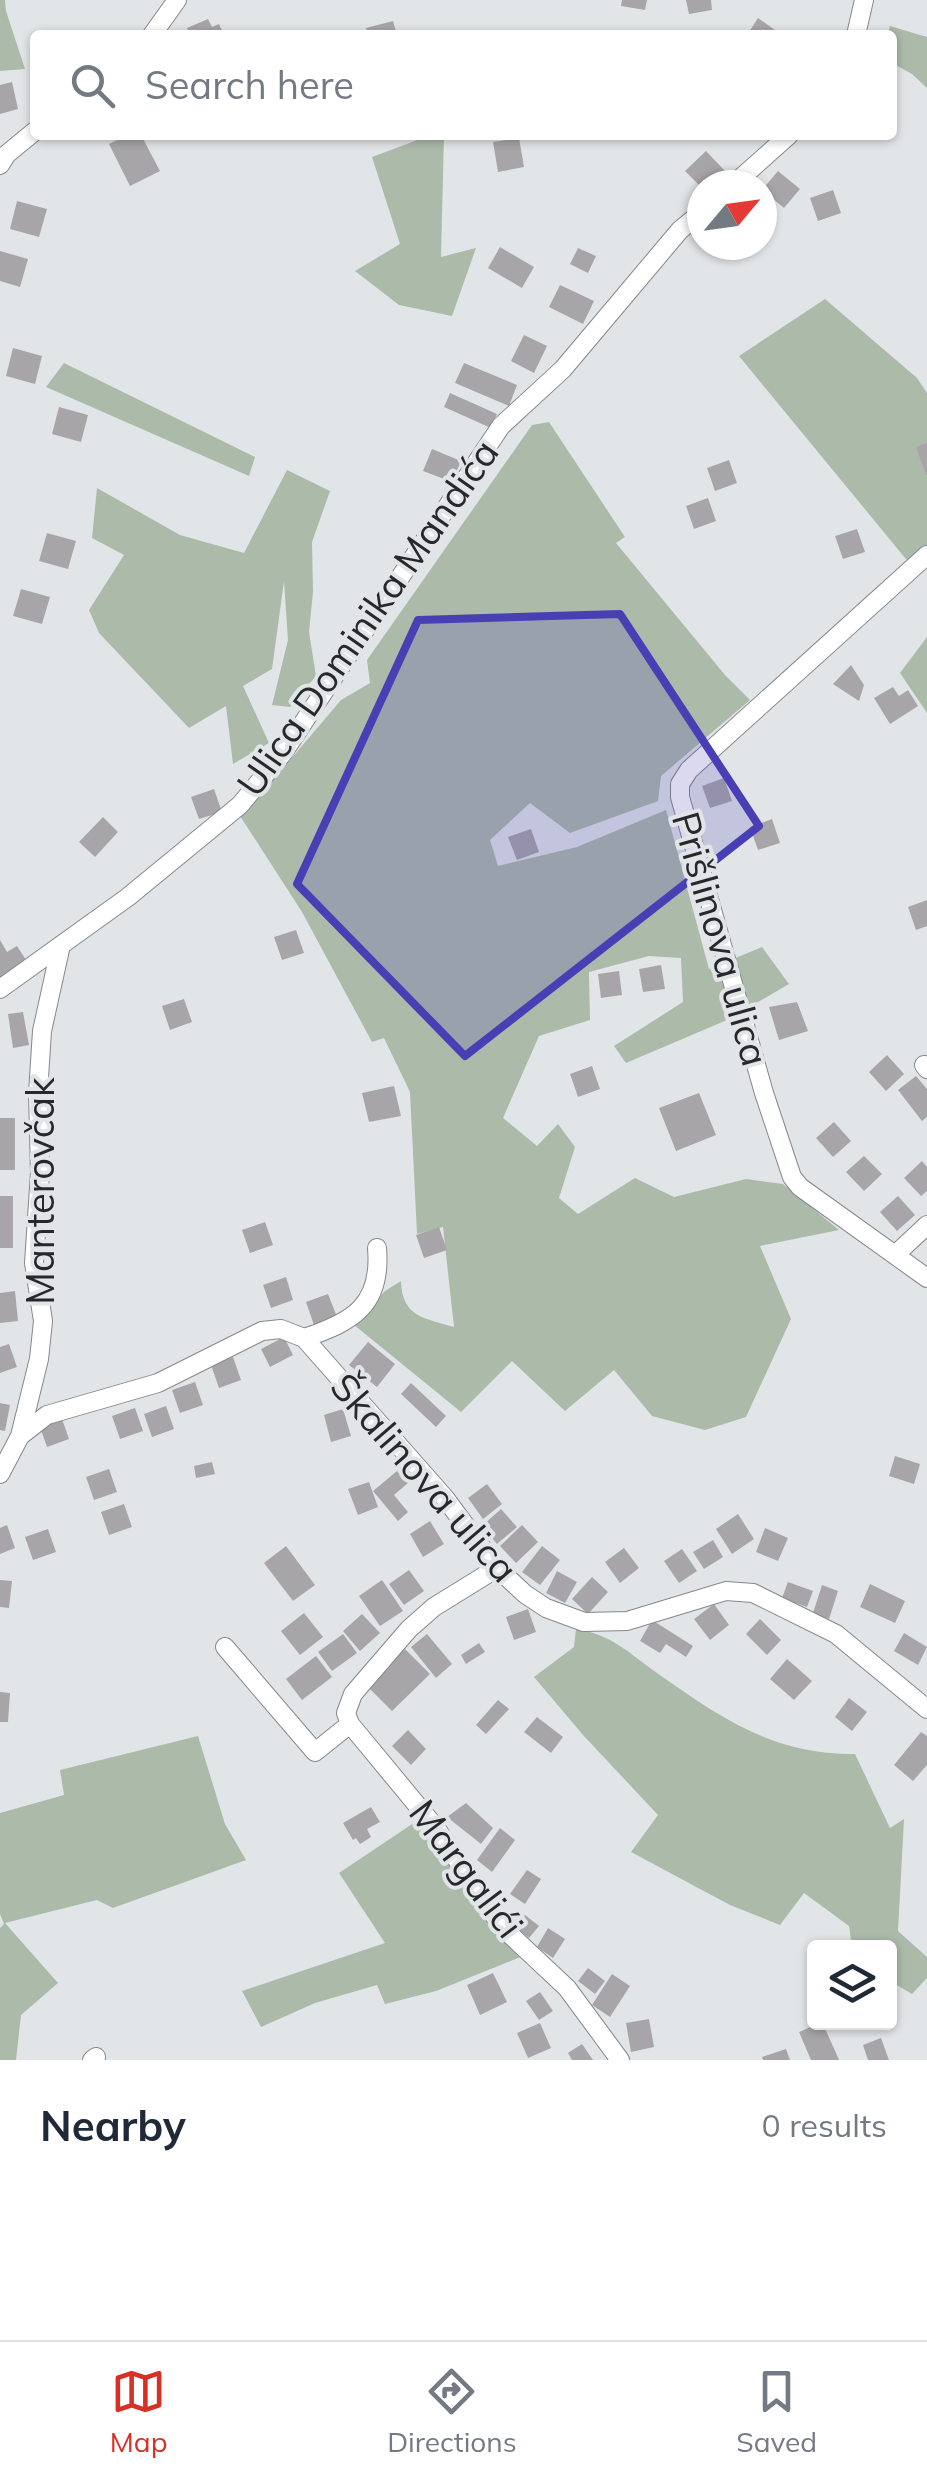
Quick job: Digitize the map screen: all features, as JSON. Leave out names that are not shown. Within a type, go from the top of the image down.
[{"type":"street","points":[[156,30],[177,0]]},
{"type":"street","points":[[857,30],[864,0]]},
{"type":"street","points":[[0,165],[30,135]]},
{"type":"street","points":[[750,170],[783,140]]},
{"type":"street","name":"Ulica Dominika Mandića","points":[[0,989],[128,896],[240,805],[283,752],[501,426],[563,370],[687,224]]},
{"type":"street","name":"Prišlinova ulica","points":[[927,554],[689,770],[680,784],[680,797],[786,1164],[800,1187],[927,1278]]},
{"type":"street","name":"Manterovčak","points":[[0,1474],[20,1436],[39,1359],[43,1321],[34,1263],[40,1173],[38,1093],[42,1031],[61,945]]},
{"type":"street","points":[[896,1254],[927,1225]]},
{"type":"street","name":"Škalinova ulica","points":[[304,1338],[339,1326],[358,1313],[376,1274],[377,1248]]},
{"type":"street","name":"Škalinova ulica","points":[[20,1436],[47,1415],[158,1383],[262,1331],[282,1329],[304,1338],[445,1498],[497,1568],[524,1594],[546,1608],[584,1622],[627,1621],[726,1591],[753,1593],[836,1634],[927,1709]]},
{"type":"street","points":[[225,1647],[315,1752],[350,1724],[346,1713],[353,1694],[409,1629],[434,1607],[497,1568]]},
{"type":"street","name":"Margalići","points":[[350,1724],[436,1828],[502,1927],[567,1988],[620,2060]]},
{"type":"highlighted area","points":[[620,614],[759,826],[465,1056],[297,884],[418,620]]},
{"type":"green space","points":[[0,0],[5,0],[25,69],[0,71]]},
{"type":"green space","points":[[890,26],[927,37],[927,88],[897,66],[897,30],[889,30]]},
{"type":"green space","points":[[418,140],[444,140],[441,257],[476,248],[452,316],[399,305],[355,271],[400,244],[372,157]]},
{"type":"green space","points":[[825,299],[917,378],[927,393],[927,549],[910,564],[739,356]]},
{"type":"green space","points":[[64,363],[255,457],[249,476],[46,387]]},
{"type":"green space","points":[[549,422],[625,537],[616,543],[750,700],[661,776],[658,801],[570,833],[530,803],[490,840],[498,866],[577,847],[666,810],[709,969],[762,947],[789,984],[727,1020],[626,1063],[614,1046],[683,1002],[681,958],[649,956],[589,972],[590,1020],[539,1036],[503,1118],[537,1146],[558,1124],[575,1147],[559,1198],[578,1214],[635,1178],[674,1197],[746,1179],[783,1184],[839,1230],[760,1246],[791,1319],[746,1417],[705,1430],[652,1416],[614,1370],[565,1411],[512,1361],[461,1412],[353,1324],[385,1291],[401,1281],[410,1309],[424,1318],[454,1327],[443,1227],[417,1234],[410,1092],[384,1038],[372,1042],[302,912],[233,805],[256,800],[341,700],[370,683],[367,660],[532,425]]},
{"type":"green space","points":[[287,470],[330,491],[312,542],[309,632],[316,676],[290,707],[272,705],[288,640],[284,581],[272,669],[243,686],[269,743],[233,764],[226,706],[189,728],[99,633],[89,610],[124,555],[92,538],[97,488],[180,535],[244,553]]},
{"type":"green space","points":[[927,637],[927,713],[900,673]]},
{"type":"green space","points":[[576,1629],[599,1635],[750,1731],[799,1748],[855,1754],[890,1828],[904,1819],[898,1931],[927,1957],[927,1978],[912,1994],[897,1985],[897,1940],[851,1940],[849,1926],[804,1893],[780,1925],[730,1905],[631,1852],[658,1815],[534,1677],[574,1647]]},
{"type":"green space","points":[[198,1736],[225,1824],[246,1860],[113,1908],[97,1900],[5,1923],[58,1983],[21,2015],[16,2060],[0,2060],[0,1928],[4,1924],[0,1914],[0,1813],[64,1795],[60,1770]]},
{"type":"green space","points":[[421,1818],[523,1956],[436,1991],[385,2004],[377,1985],[315,2003],[261,2027],[242,1991],[385,1943],[339,1873]]},
{"type":"building","points":[[622,0],[647,0],[645,10],[621,6]]},
{"type":"building","points":[[686,0],[711,0],[712,10],[689,14]]},
{"type":"building","points":[[758,18],[775,30],[750,30]]},
{"type":"building","points":[[208,19],[212,27],[219,24],[222,30],[188,30]]},
{"type":"building","points":[[393,21],[396,30],[367,30]]},
{"type":"building","points":[[12,82],[18,109],[0,114],[0,85]]},
{"type":"building","points":[[117,140],[144,140],[160,171],[130,186],[109,144]]},
{"type":"building","points":[[519,140],[524,167],[498,172],[493,142]]},
{"type":"building","points":[[706,151],[724,170],[687,173]]},
{"type":"building","points":[[777,172],[800,189],[784,208],[777,202]]},
{"type":"building","points":[[833,190],[841,213],[818,221],[810,198]]},
{"type":"building","points":[[17,201],[47,209],[39,237],[10,229]]},
{"type":"building","points":[[500,247],[534,267],[522,288],[488,268]]},
{"type":"building","points":[[578,248],[596,256],[588,273],[570,264]]},
{"type":"building","points":[[0,251],[28,259],[20,287],[0,281]]},
{"type":"building","points":[[560,285],[594,301],[583,324],[549,307]]},
{"type":"building","points":[[524,335],[547,346],[534,373],[511,361]]},
{"type":"building","points":[[13,348],[42,356],[35,384],[6,376]]},
{"type":"building","points":[[464,363],[517,385],[509,406],[455,383]]},
{"type":"building","points":[[450,393],[497,414],[491,428],[444,407]]},
{"type":"building","points":[[59,407],[88,415],[81,442],[52,434]]},
{"type":"building","points":[[927,443],[927,475],[926,475],[916,447]]},
{"type":"building","points":[[432,449],[461,461],[452,482],[423,471]]},
{"type":"building","points":[[729,460],[737,483],[715,491],[707,468]]},
{"type":"building","points":[[708,498],[716,521],[694,529],[686,506]]},
{"type":"building","points":[[857,529],[865,552],[843,559],[835,536]]},
{"type":"building","points":[[47,533],[76,541],[68,569],[39,561]]},
{"type":"building","points":[[21,589],[50,597],[42,624],[13,616]]},
{"type":"building","points":[[851,665],[864,685],[859,701],[833,684]]},
{"type":"building","points":[[893,687],[899,696],[908,690],[918,706],[890,724],[874,698]]},
{"type":"building","points":[[724,778],[732,801],[710,808],[702,786]]},
{"type":"building","points":[[214,789],[222,812],[199,819],[191,797]]},
{"type":"building","points":[[103,817],[118,832],[95,857],[79,842]]},
{"type":"building","points":[[772,819],[780,843],[758,850],[750,827]]},
{"type":"building","points":[[531,829],[539,852],[517,860],[508,837]]},
{"type":"building","points":[[927,900],[927,926],[916,930],[908,907]]},
{"type":"building","points":[[296,930],[304,953],[282,960],[274,937]]},
{"type":"building","points":[[0,940],[7,952],[17,946],[28,963],[0,981]]},
{"type":"building","points":[[661,965],[665,989],[643,992],[639,969]]},
{"type":"building","points":[[619,971],[622,995],[601,998],[598,974]]},
{"type":"building","points":[[184,999],[192,1022],[170,1030],[162,1006]]},
{"type":"building","points":[[797,1002],[808,1031],[779,1040],[769,1007]]},
{"type":"building","points":[[23,1012],[29,1045],[13,1048],[8,1014]]},
{"type":"building","points":[[887,1055],[904,1074],[886,1091],[869,1072]]},
{"type":"building","points":[[592,1066],[600,1089],[578,1097],[570,1074]]},
{"type":"building","points":[[916,1076],[927,1089],[927,1117],[922,1121],[898,1090]]},
{"type":"building","points":[[394,1086],[401,1116],[369,1122],[362,1093]]},
{"type":"building","points":[[699,1093],[716,1135],[676,1151],[659,1108]]},
{"type":"building","points":[[0,1118],[15,1118],[15,1170],[0,1170]]},
{"type":"building","points":[[834,1122],[851,1141],[833,1157],[816,1138]]},
{"type":"building","points":[[864,1156],[882,1174],[864,1191],[846,1172]]},
{"type":"building","points":[[922,1161],[927,1167],[927,1191],[921,1196],[904,1178]]},
{"type":"building","points":[[0,1196],[13,1196],[13,1248],[0,1248]]},
{"type":"building","points":[[898,1196],[915,1215],[897,1231],[880,1212]]},
{"type":"building","points":[[265,1222],[273,1245],[250,1253],[242,1230]]},
{"type":"building","points":[[439,1227],[447,1250],[424,1258],[416,1235]]},
{"type":"building","points":[[286,1277],[293,1300],[271,1308],[263,1285]]},
{"type":"building","points":[[15,1291],[18,1321],[0,1323],[0,1293]]},
{"type":"building","points":[[328,1294],[337,1317],[314,1325],[306,1302]]},
{"type":"building","points":[[284,1337],[293,1355],[270,1367],[261,1349]]},
{"type":"building","points":[[368,1342],[395,1364],[377,1387],[349,1365]]},
{"type":"building","points":[[9,1344],[17,1367],[0,1373],[0,1347]]},
{"type":"building","points":[[233,1357],[241,1380],[219,1388],[211,1365]]},
{"type":"building","points":[[195,1382],[203,1405],[180,1413],[172,1390]]},
{"type":"building","points":[[411,1383],[446,1416],[436,1427],[401,1394]]},
{"type":"building","points":[[0,1403],[10,1405],[5,1431],[0,1430]]},
{"type":"building","points":[[166,1406],[174,1429],[152,1437],[144,1414]]},
{"type":"building","points":[[135,1408],[143,1431],[120,1439],[112,1416]]},
{"type":"building","points":[[343,1409],[351,1436],[331,1442],[324,1415]]},
{"type":"building","points":[[61,1416],[69,1439],[47,1447],[39,1424]]},
{"type":"building","points":[[895,1456],[920,1464],[914,1484],[889,1476]]},
{"type":"building","points":[[212,1462],[215,1474],[196,1478],[194,1466]]},
{"type":"building","points":[[109,1469],[117,1492],[94,1500],[86,1477]]},
{"type":"building","points":[[397,1471],[408,1483],[394,1495],[408,1512],[398,1521],[373,1491]]},
{"type":"building","points":[[369,1482],[378,1507],[358,1515],[348,1489]]},
{"type":"building","points":[[487,1484],[502,1504],[483,1519],[468,1498]]},
{"type":"building","points":[[124,1504],[132,1527],[109,1535],[101,1512]]},
{"type":"building","points":[[501,1509],[517,1527],[497,1544],[482,1526]]},
{"type":"building","points":[[738,1514],[754,1539],[732,1554],[716,1529]]},
{"type":"building","points":[[430,1521],[444,1544],[423,1557],[410,1534]]},
{"type":"building","points":[[7,1525],[15,1548],[0,1554],[0,1528]]},
{"type":"building","points":[[522,1525],[538,1542],[516,1563],[500,1546]]},
{"type":"building","points":[[765,1528],[788,1538],[778,1561],[756,1552]]},
{"type":"building","points":[[48,1529],[56,1552],[33,1560],[25,1537]]},
{"type":"building","points":[[713,1540],[723,1557],[704,1569],[693,1552]]},
{"type":"building","points":[[286,1546],[315,1585],[293,1601],[264,1563]]},
{"type":"building","points":[[542,1546],[560,1560],[540,1585],[522,1572]]},
{"type":"building","points":[[624,1548],[639,1568],[620,1583],[605,1562]]},
{"type":"building","points":[[682,1549],[697,1571],[679,1583],[664,1561]]},
{"type":"building","points":[[409,1570],[424,1591],[404,1605],[389,1584]]},
{"type":"building","points":[[557,1571],[577,1582],[565,1603],[546,1593]]},
{"type":"building","points":[[592,1577],[608,1592],[588,1614],[572,1599]]},
{"type":"building","points":[[0,1580],[12,1581],[9,1608],[0,1607]]},
{"type":"building","points":[[382,1580],[403,1611],[380,1626],[359,1596]]},
{"type":"building","points":[[788,1582],[813,1591],[807,1607],[782,1598]]},
{"type":"building","points":[[870,1584],[905,1601],[895,1623],[860,1607]]},
{"type":"building","points":[[822,1585],[838,1591],[829,1619],[813,1613]]},
{"type":"building","points":[[714,1604],[729,1625],[710,1640],[694,1619]]},
{"type":"building","points":[[528,1609],[536,1632],[514,1640],[506,1617]]},
{"type":"building","points":[[304,1613],[323,1637],[300,1655],[281,1631]]},
{"type":"building","points":[[362,1614],[380,1633],[360,1651],[343,1631]]},
{"type":"building","points":[[760,1619],[781,1640],[767,1655],[746,1634]]},
{"type":"building","points":[[652,1620],[693,1646],[686,1657],[666,1644],[660,1653],[640,1641]]},
{"type":"building","points":[[904,1633],[927,1647],[918,1665],[894,1651]]},
{"type":"building","points":[[343,1634],[357,1653],[332,1671],[318,1652]]},
{"type":"building","points":[[427,1634],[452,1664],[436,1678],[411,1647]]},
{"type":"building","points":[[479,1643],[485,1652],[466,1664],[461,1655]]},
{"type":"building","points":[[405,1649],[430,1674],[392,1711],[367,1686]]},
{"type":"building","points":[[316,1656],[332,1677],[302,1700],[286,1679]]},
{"type":"building","points":[[787,1659],[812,1681],[794,1700],[770,1679]]},
{"type":"building","points":[[0,1692],[10,1693],[8,1722],[0,1722]]},
{"type":"building","points":[[849,1698],[867,1712],[852,1731],[835,1717]]},
{"type":"building","points":[[498,1700],[509,1709],[486,1734],[476,1725]]},
{"type":"building","points":[[537,1717],[563,1737],[551,1753],[524,1732]]},
{"type":"building","points":[[408,1730],[426,1749],[411,1765],[392,1746]]},
{"type":"building","points":[[921,1732],[927,1736],[927,1765],[913,1781],[894,1765]]},
{"type":"building","points":[[466,1803],[493,1828],[481,1844],[447,1817]]},
{"type":"building","points":[[371,1807],[380,1822],[367,1829],[371,1837],[360,1844],[343,1823]]},
{"type":"building","points":[[500,1828],[515,1840],[492,1872],[477,1860]]},
{"type":"building","points":[[527,1870],[541,1879],[525,1904],[510,1894]]},
{"type":"building","points":[[520,1911],[539,1926],[529,1938],[510,1923]]},
{"type":"building","points":[[548,1928],[565,1939],[553,1958],[537,1947]]},
{"type":"building","points":[[588,1968],[605,1981],[595,1994],[578,1981]]},
{"type":"building","points":[[493,1973],[507,2002],[480,2015],[467,1985]]},
{"type":"building","points":[[612,1974],[630,1986],[610,2017],[592,2005]]},
{"type":"building","points":[[540,1992],[553,2011],[539,2020],[526,2001]]},
{"type":"building","points":[[649,2019],[654,2047],[631,2052],[626,2023]]},
{"type":"building","points":[[540,2023],[551,2048],[528,2058],[517,2033]]},
{"type":"building","points":[[826,2030],[839,2060],[811,2060],[799,2032]]},
{"type":"building","points":[[881,2038],[889,2060],[868,2060],[863,2045]]},
{"type":"building","points":[[582,2044],[593,2060],[572,2060],[568,2053]]},
{"type":"building","points":[[786,2049],[790,2060],[763,2060],[762,2057]]}]
